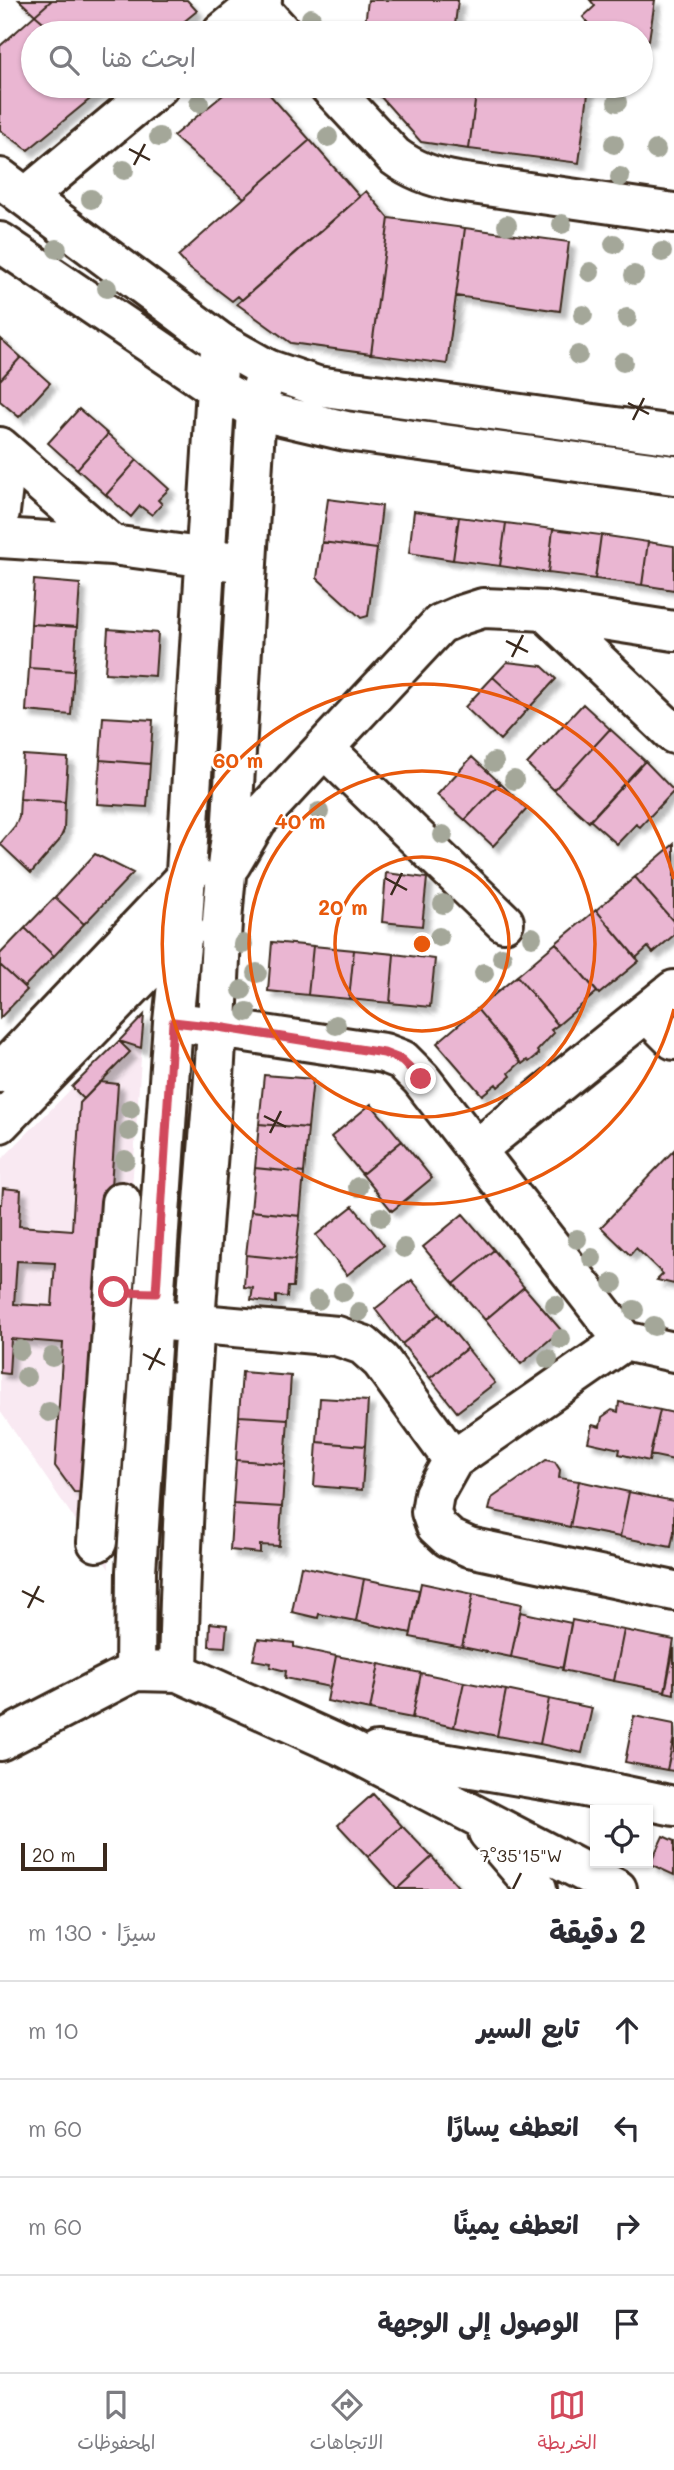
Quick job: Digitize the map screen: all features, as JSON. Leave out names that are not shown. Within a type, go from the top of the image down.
[{"type":"street","points":[[236,21],[257,2],[272,21]]},
{"type":"street","points":[[142,98],[13,188],[221,343],[267,369],[317,386],[674,435]]},
{"type":"street","points":[[340,98],[394,156],[406,165],[432,176],[458,182],[674,212]]},
{"type":"street","points":[[0,242],[216,388],[256,410],[346,431],[674,475]]},
{"type":"street","points":[[135,1671],[136,1571],[221,343]]},
{"type":"street","points":[[0,1123],[181,937],[225,875],[244,829],[246,563],[256,410],[267,369]]},
{"type":"street","points":[[3,450],[112,545]]},
{"type":"street","points":[[0,512],[3,450]]},
{"type":"street","points":[[0,538],[112,545],[246,563]]},
{"type":"street","points":[[0,1073],[184,878],[244,829],[325,749],[440,624],[483,608],[545,611],[674,631]]},
{"type":"street","points":[[545,611],[674,734]]},
{"type":"street","points":[[325,749],[504,922]]},
{"type":"street","points":[[178,1672],[180,1576],[194,1323],[218,1027],[225,875]]},
{"type":"street","points":[[476,1150],[660,1002],[674,1040]]},
{"type":"street","points":[[173,1022],[393,1056],[410,1067],[624,1341],[674,1352]]},
{"type":"street","points":[[121,1202],[98,1531],[140,1521]]},
{"type":"street","points":[[114,1292],[194,1323],[337,1336],[363,1345],[381,1361],[453,1460]]},
{"type":"street","points":[[624,1341],[453,1460],[434,1494],[431,1512],[436,1526],[449,1538],[469,1547],[674,1591]]},
{"type":"street","points":[[0,1741],[135,1671],[178,1672],[344,1747],[617,1889]]},
{"type":"street","points":[[344,1747],[579,1786],[674,1806]]},
{"type":"street","points":[[475,1817],[537,1889]]},
{"type":"shaded area","points":[[144,1015],[109,1520],[109,1569],[0,1411],[0,1161]]},
{"type":"building","points":[[19,0],[52,0],[35,15]]},
{"type":"building","points":[[52,0],[187,0],[197,11],[185,21],[42,21],[35,15]]},
{"type":"building","points":[[368,0],[458,0],[455,21],[365,21]]},
{"type":"building","points":[[590,0],[655,0],[652,21],[586,21],[583,17],[595,6]]},
{"type":"building","points":[[35,15],[42,21],[28,21]]},
{"type":"building","points":[[21,27],[21,98],[91,98],[28,150],[0,130],[0,46]]},
{"type":"building","points":[[219,98],[273,98],[310,140],[244,198],[173,136]]},
{"type":"building","points":[[382,98],[475,98],[469,149],[421,142]]},
{"type":"building","points":[[475,98],[587,98],[579,163],[469,149]]},
{"type":"building","points":[[310,140],[360,197],[242,300],[238,296],[232,301],[189,268],[178,256]]},
{"type":"building","points":[[366,191],[389,218],[371,354],[291,343],[237,304]]},
{"type":"building","points":[[389,218],[465,228],[447,364],[371,354]]},
{"type":"building","points":[[465,228],[569,242],[560,311],[456,296]]},
{"type":"building","points":[[0,338],[21,357],[0,380]]},
{"type":"building","points":[[21,357],[50,383],[19,417],[0,401],[0,380]]},
{"type":"building","points":[[79,409],[108,434],[77,469],[48,443]]},
{"type":"building","points":[[108,434],[137,460],[106,495],[77,469]]},
{"type":"building","points":[[137,460],[169,489],[158,500],[162,504],[152,515],[140,506],[131,517],[106,495]]},
{"type":"building","points":[[328,499],[382,506],[377,549],[322,542]]},
{"type":"building","points":[[414,511],[459,517],[453,560],[409,553]]},
{"type":"building","points":[[459,517],[506,523],[500,566],[453,560]]},
{"type":"building","points":[[506,523],[553,529],[548,573],[500,566]]},
{"type":"building","points":[[553,529],[601,535],[595,579],[548,573]]},
{"type":"building","points":[[601,535],[648,542],[642,585],[595,579]]},
{"type":"building","points":[[322,542],[377,549],[368,616],[361,618],[317,578]]},
{"type":"building","points":[[648,542],[674,546],[674,590],[642,585]]},
{"type":"building","points":[[34,580],[80,584],[77,627],[31,624]]},
{"type":"building","points":[[31,624],[77,627],[74,671],[29,668]]},
{"type":"building","points":[[108,629],[158,633],[155,676],[105,673]]},
{"type":"building","points":[[507,662],[542,666],[556,679],[528,709],[493,677]]},
{"type":"building","points":[[29,668],[74,671],[71,715],[26,711]]},
{"type":"building","points":[[493,677],[528,709],[500,740],[465,707]]},
{"type":"building","points":[[583,704],[610,729],[554,790],[527,764]]},
{"type":"building","points":[[103,717],[153,720],[150,764],[100,760]]},
{"type":"building","points":[[610,729],[645,761],[589,822],[554,790]]},
{"type":"building","points":[[23,755],[68,758],[65,802],[20,799]]},
{"type":"building","points":[[472,757],[500,783],[465,820],[437,795]]},
{"type":"building","points":[[100,760],[150,764],[147,807],[97,804]]},
{"type":"building","points":[[645,761],[674,791],[640,827],[636,824],[617,844],[590,820]]},
{"type":"building","points":[[500,783],[527,809],[493,846],[465,820]]},
{"type":"building","points":[[20,799],[65,802],[64,830],[59,841],[31,873],[0,844],[19,817]]},
{"type":"building","points":[[674,844],[674,922],[635,877]]},
{"type":"building","points":[[95,854],[133,873],[84,924],[55,897]]},
{"type":"building","points":[[386,873],[427,878],[422,926],[382,922]]},
{"type":"building","points":[[635,877],[674,922],[674,935],[653,953],[648,947],[636,958],[596,910]]},
{"type":"building","points":[[55,897],[84,924],[54,956],[25,928]]},
{"type":"building","points":[[596,910],[639,961],[599,994],[556,943]]},
{"type":"building","points":[[25,928],[54,956],[24,987],[0,965],[0,954]]},
{"type":"building","points":[[272,942],[313,946],[308,995],[268,991]]},
{"type":"building","points":[[556,943],[597,992],[558,1025],[517,976]]},
{"type":"building","points":[[313,946],[354,950],[349,999],[308,995]]},
{"type":"building","points":[[354,950],[394,954],[390,1003],[349,999]]},
{"type":"building","points":[[394,954],[435,959],[430,1007],[390,1003]]},
{"type":"building","points":[[0,965],[27,990],[0,1018]]},
{"type":"building","points":[[517,976],[558,1025],[551,1030],[554,1033],[537,1051],[539,1054],[522,1064],[477,1009]]},
{"type":"building","points":[[477,1009],[521,1062],[509,1073],[511,1076],[498,1087],[496,1084],[482,1095],[437,1043]]},
{"type":"building","points":[[144,1015],[141,1048],[119,1041]]},
{"type":"building","points":[[119,1041],[130,1052],[84,1099],[72,1087]]},
{"type":"building","points":[[264,1075],[313,1079],[308,1128],[259,1124]]},
{"type":"building","points":[[100,1082],[118,1084],[90,1493],[74,1492],[55,1466],[63,1343],[11,1339],[9,1374],[0,1373],[0,1204],[3,1188],[21,1190],[19,1226],[72,1230],[80,1103]],"holes":[[[17,1261],[55,1263],[52,1306],[14,1304]]]},
{"type":"building","points":[[371,1104],[402,1141],[362,1174],[331,1137]]},
{"type":"building","points":[[259,1124],[308,1128],[304,1173],[255,1168]]},
{"type":"building","points":[[402,1141],[432,1178],[392,1211],[362,1174]]},
{"type":"building","points":[[674,1150],[674,1284],[657,1280],[663,1274],[636,1248],[630,1255],[601,1227]]},
{"type":"building","points":[[255,1168],[304,1173],[300,1216],[251,1211]]},
{"type":"building","points":[[353,1206],[384,1245],[347,1275],[316,1235]]},
{"type":"building","points":[[251,1211],[300,1216],[295,1260],[246,1255]]},
{"type":"building","points":[[463,1214],[494,1250],[454,1284],[423,1247]]},
{"type":"building","points":[[494,1250],[524,1287],[485,1320],[454,1284]]},
{"type":"building","points":[[246,1255],[295,1260],[293,1287],[288,1287],[287,1297],[276,1296],[276,1303],[251,1300],[253,1288],[244,1287]]},
{"type":"building","points":[[412,1280],[439,1314],[402,1344],[375,1309]]},
{"type":"building","points":[[524,1287],[561,1330],[521,1364],[485,1320]]},
{"type":"building","points":[[439,1314],[467,1348],[430,1378],[402,1344]]},
{"type":"building","points":[[467,1348],[495,1383],[457,1412],[430,1378]]},
{"type":"building","points":[[242,1372],[291,1376],[288,1419],[239,1416]]},
{"type":"building","points":[[320,1398],[368,1401],[365,1446],[317,1442]]},
{"type":"building","points":[[619,1402],[660,1410],[649,1461],[619,1454],[620,1449],[588,1442],[592,1425],[600,1427],[602,1417],[612,1410],[618,1412]]},
{"type":"building","points":[[660,1410],[674,1413],[674,1460],[650,1455]]},
{"type":"building","points":[[239,1416],[288,1419],[285,1464],[236,1460]]},
{"type":"building","points":[[317,1442],[365,1446],[362,1490],[314,1486]]},
{"type":"building","points":[[236,1460],[285,1464],[282,1507],[233,1504]]},
{"type":"building","points":[[546,1460],[555,1462],[560,1470],[559,1478],[579,1481],[570,1527],[489,1510],[492,1498]]},
{"type":"building","points":[[579,1481],[629,1492],[620,1537],[570,1527]]},
{"type":"building","points":[[629,1492],[674,1501],[671,1547],[620,1537]]},
{"type":"building","points":[[233,1504],[282,1507],[279,1546],[260,1545],[260,1553],[230,1550]]},
{"type":"building","points":[[301,1566],[364,1579],[356,1621],[319,1614],[318,1618],[292,1612]]},
{"type":"building","points":[[364,1579],[419,1590],[411,1633],[356,1621]]},
{"type":"building","points":[[421,1583],[473,1594],[462,1647],[410,1637]]},
{"type":"building","points":[[473,1594],[522,1604],[511,1657],[462,1647]]},
{"type":"building","points":[[520,1612],[571,1623],[563,1668],[511,1657]]},
{"type":"building","points":[[572,1620],[624,1630],[614,1681],[562,1670]]},
{"type":"building","points":[[210,1623],[227,1625],[225,1647],[209,1646]]},
{"type":"building","points":[[624,1630],[674,1640],[665,1691],[614,1681]]},
{"type":"building","points":[[258,1639],[294,1643],[294,1647],[336,1656],[330,1687],[285,1678],[286,1671],[270,1667],[271,1663],[253,1660]]},
{"type":"building","points":[[674,1648],[674,1694],[665,1692]]},
{"type":"building","points":[[336,1656],[379,1664],[370,1710],[327,1701]]},
{"type":"building","points":[[379,1664],[421,1673],[412,1718],[370,1710]]},
{"type":"building","points":[[421,1673],[464,1682],[454,1727],[412,1718]]},
{"type":"building","points":[[464,1682],[506,1690],[497,1736],[454,1727]]},
{"type":"building","points":[[506,1690],[549,1699],[540,1744],[497,1736]]},
{"type":"building","points":[[549,1699],[592,1708],[582,1753],[540,1744]]},
{"type":"building","points":[[634,1716],[674,1724],[667,1770],[625,1762]]},
{"type":"building","points":[[674,1737],[674,1771],[667,1770]]},
{"type":"building","points":[[373,1794],[402,1826],[368,1857],[338,1825]]},
{"type":"building","points":[[402,1826],[432,1857],[397,1889],[368,1857]]},
{"type":"building","points":[[663,1836],[674,1841],[674,1875],[653,1865],[653,1858]]},
{"type":"building","points":[[432,1857],[460,1889],[397,1889]]},
{"type":"route","points":[[114,1292],[156,1293],[173,1022],[384,1053],[402,1060],[421,1079]]}]
